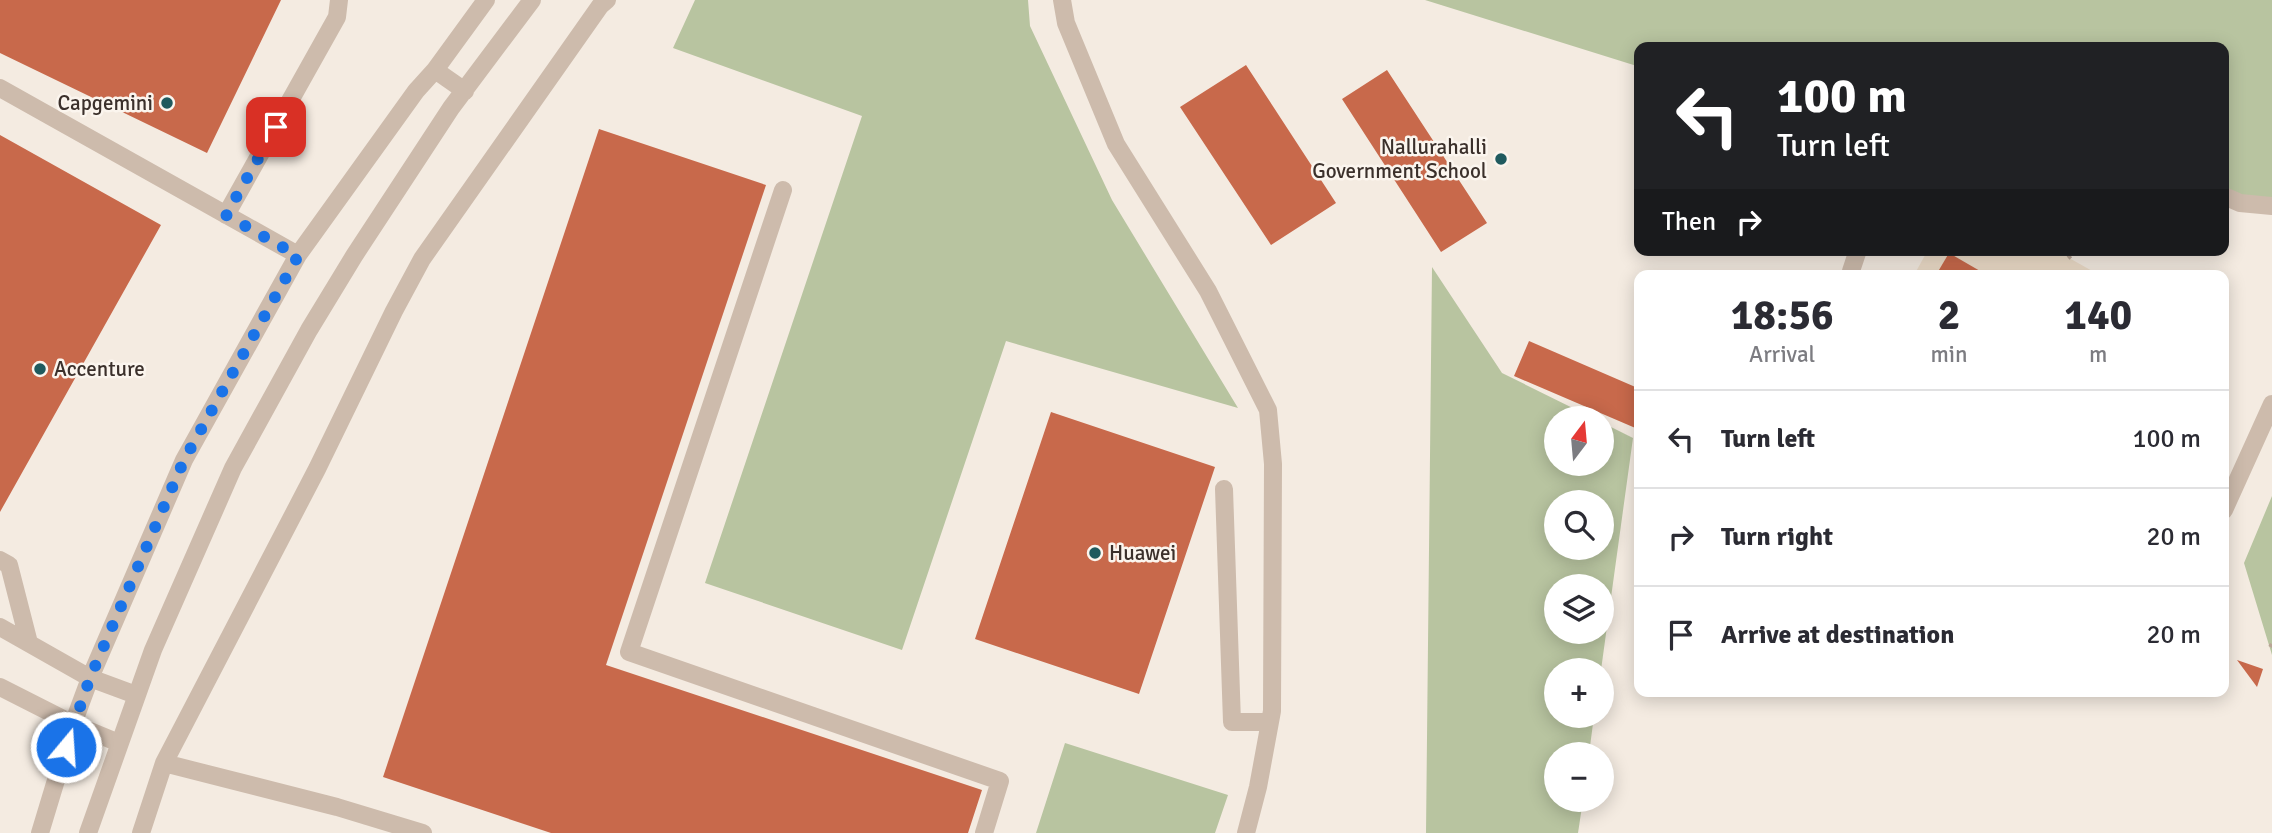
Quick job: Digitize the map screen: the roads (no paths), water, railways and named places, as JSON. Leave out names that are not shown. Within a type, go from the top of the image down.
[{"type":"street","points":[[226,215],[337,17],[339,0]]},
{"type":"street","points":[[40,833],[90,678],[184,460],[298,256],[416,91],[435,70],[486,0]]},
{"type":"street","points":[[88,833],[153,650],[239,457],[309,330],[354,256],[451,108],[532,0]]},
{"type":"street","points":[[141,833],[164,763],[317,469],[422,259],[600,6],[607,0]]},
{"type":"street","points":[[1062,0],[1066,23],[1115,144],[1208,291],[1268,410],[1273,464],[1270,722],[1258,788],[1246,833]]},
{"type":"street","points":[[435,70],[465,91]]},
{"type":"street","points":[[0,88],[298,256]]},
{"type":"street","points":[[783,190],[629,652],[1000,781],[984,833]]},
{"type":"street","points":[[2229,198],[2240,203],[2272,206]]},
{"type":"street","points":[[2229,499],[2272,404]]},
{"type":"street","points":[[1224,489],[1232,722],[1270,722]]},
{"type":"street","points":[[0,560],[9,565],[29,643]]},
{"type":"street","points":[[0,627],[90,678],[136,695]]},
{"type":"street","points":[[0,687],[73,724],[119,743]]},
{"type":"street","points":[[164,763],[337,807],[423,833]]},
{"type":"place","name":"Capgemini","points":[[167,103]]},
{"type":"place","name":"Nallurahalli Government School","points":[[1501,159]]},
{"type":"place","name":"Accenture","points":[[40,369]]},
{"type":"place","name":"Huawei","points":[[1095,553]]}]
